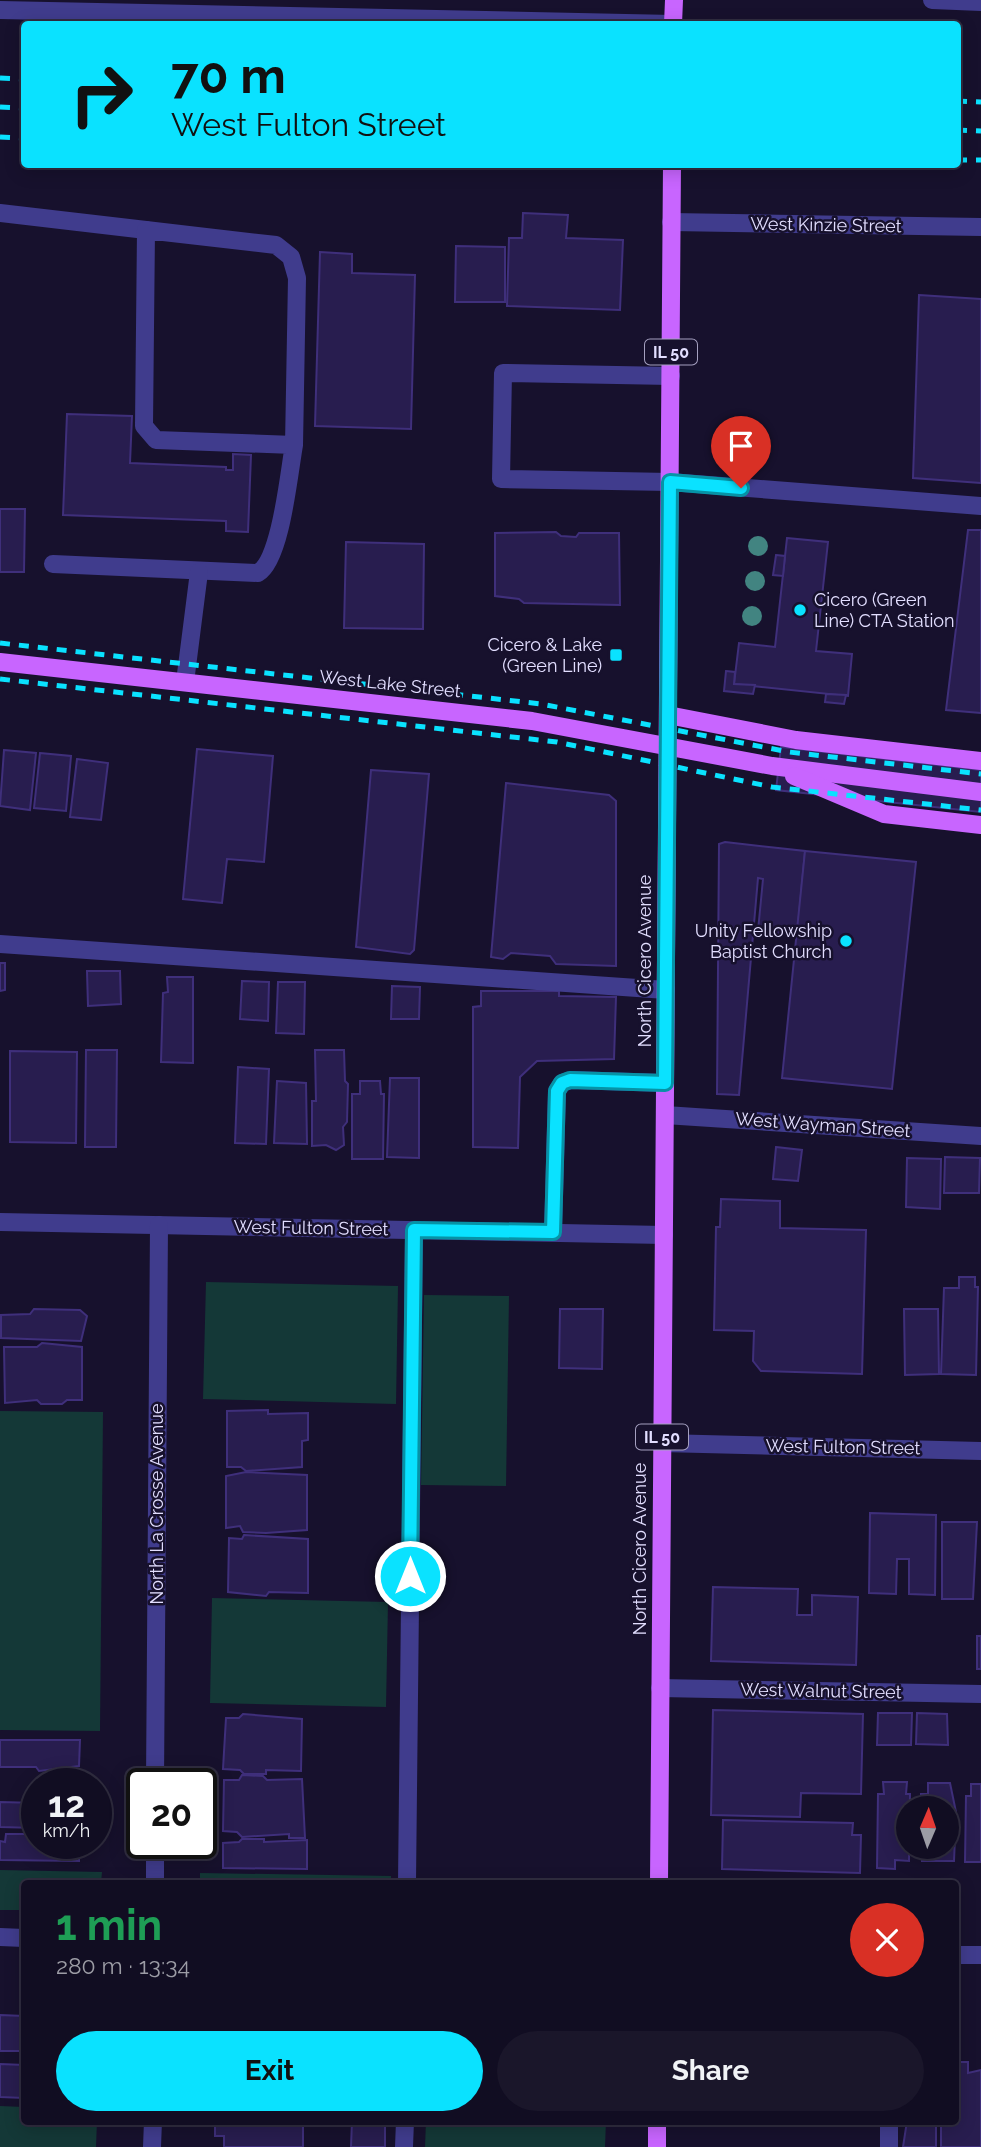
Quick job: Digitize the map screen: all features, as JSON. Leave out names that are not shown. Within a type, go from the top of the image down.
[{"type":"main road","points":[[673,21],[674,0]]},
{"type":"main road","name":"North Cicero Avenue","points":[[659,1880],[672,168]]},
{"type":"main road","name":"West Lake Street","points":[[0,662],[532,721],[772,766],[981,792]]},
{"type":"main road","points":[[667,715],[796,740],[981,761]]},
{"type":"main road","name":"West Lake Street","points":[[772,766],[884,814],[981,825]]},
{"type":"main road","points":[[657,2125],[657,2147]]},
{"type":"street","points":[[419,0],[419,19]]},
{"type":"street","points":[[932,0],[981,2]]},
{"type":"street","points":[[0,10],[521,21]]},
{"type":"street","points":[[0,213],[276,245],[291,257],[297,278],[294,445],[278,532],[264,570],[258,573],[199,572],[53,564]]},
{"type":"street","name":"West Kinzie Street","points":[[671,222],[981,227]]},
{"type":"street","points":[[146,230],[144,426],[148,433],[156,439],[168,440],[294,445]]},
{"type":"street","points":[[671,376],[503,373],[501,479],[670,482],[981,506]]},
{"type":"street","points":[[185,682],[199,572]]},
{"type":"street","points":[[0,944],[666,990]]},
{"type":"street","points":[[553,1232],[557,1091],[562,1083],[570,1080],[665,1083]]},
{"type":"street","name":"West Wayman Street","points":[[665,1115],[981,1136]]},
{"type":"street","name":"West Fulton Street","points":[[0,1223],[664,1235]]},
{"type":"street","name":"North La Crosse Avenue","points":[[155,1768],[159,1225]]},
{"type":"street","points":[[407,1880],[414,1230]]},
{"type":"street","name":"West Fulton Street","points":[[662,1443],[981,1451]]},
{"type":"street","name":"West Walnut Street","points":[[660,1688],[981,1694]]},
{"type":"street","points":[[155,1859],[155,1880]]},
{"type":"street","points":[[0,1937],[21,1938]]},
{"type":"street","points":[[959,1955],[981,1955]]},
{"type":"street","points":[[152,2147],[153,2125]]},
{"type":"street","points":[[404,2147],[405,2125]]},
{"type":"street","points":[[889,2125],[889,2147]]},
{"type":"green space","points":[[206,1282],[398,1286],[396,1404],[203,1399]]},
{"type":"green space","points":[[424,1295],[509,1296],[506,1486],[421,1485]]},
{"type":"green space","points":[[0,1411],[103,1412],[100,1731],[0,1730]]},
{"type":"green space","points":[[212,1598],[388,1602],[386,1707],[210,1703]]},
{"type":"green space","points":[[0,1870],[102,1872],[101,1880],[21,1880],[21,1910],[0,1910]]},
{"type":"green space","points":[[200,1873],[391,1876],[391,1880],[200,1880]]},
{"type":"green space","points":[[0,2106],[21,2107],[21,2125],[97,2125],[96,2147],[0,2147]]},
{"type":"green space","points":[[426,2125],[606,2125],[605,2147],[425,2147]]},
{"type":"building","points":[[523,213],[568,215],[566,238],[623,240],[620,310],[507,306],[509,238],[522,238]]},
{"type":"building","points":[[456,246],[505,247],[505,302],[455,302]]},
{"type":"building","points":[[320,252],[352,254],[352,273],[415,275],[411,429],[315,426]]},
{"type":"building","points":[[919,295],[981,299],[981,483],[913,478]]},
{"type":"building","points":[[67,414],[132,416],[130,463],[226,467],[226,470],[233,470],[233,454],[251,455],[248,532],[226,531],[226,521],[63,515]]},
{"type":"building","points":[[0,509],[25,509],[24,572],[0,572]]},
{"type":"building","points":[[968,530],[981,530],[981,713],[946,710]]},
{"type":"building","points":[[556,532],[561,536],[576,537],[579,533],[619,533],[620,605],[524,603],[519,599],[495,596],[495,533]]},
{"type":"building","name":"Cicero (Green Line) CTA Station","points":[[787,538],[828,542],[816,651],[852,654],[848,696],[734,684],[739,643],[775,647]]},
{"type":"building","points":[[346,542],[424,544],[423,629],[344,628]]},
{"type":"building","points":[[776,555],[785,556],[783,576],[773,575]]},
{"type":"building","points":[[726,671],[735,672],[734,684],[755,685],[753,694],[724,691]]},
{"type":"building","points":[[826,694],[846,695],[844,704],[825,702]]},
{"type":"building","points":[[781,747],[981,770],[981,812],[776,790]]},
{"type":"building","points":[[197,749],[273,756],[264,862],[227,859],[222,903],[183,899]]},
{"type":"building","points":[[4,750],[36,753],[30,810],[0,806]]},
{"type":"building","points":[[40,753],[71,756],[66,811],[34,808]]},
{"type":"building","points":[[77,759],[108,763],[101,820],[70,817]]},
{"type":"building","points":[[371,770],[429,774],[414,950],[410,954],[356,947]]},
{"type":"building","points":[[506,783],[609,795],[616,801],[616,966],[556,964],[550,956],[511,953],[503,959],[491,957]]},
{"type":"building","points":[[725,842],[805,851],[797,936],[758,931],[763,879],[758,878],[739,1095],[717,1094],[719,844]]},
{"type":"building","points":[[805,851],[916,862],[892,1089],[782,1078]]},
{"type":"building","points":[[0,963],[5,963],[5,990],[0,991]]},
{"type":"building","points":[[87,971],[120,971],[121,1004],[88,1006]]},
{"type":"building","points":[[167,977],[193,977],[193,1063],[161,1062],[163,993],[168,992]]},
{"type":"building","points":[[242,981],[269,982],[268,1021],[240,1019]]},
{"type":"building","points":[[278,982],[305,982],[304,1034],[276,1033]]},
{"type":"building","points":[[392,986],[420,987],[419,1019],[391,1019]]},
{"type":"building","points":[[481,991],[559,991],[559,996],[616,997],[614,1059],[537,1061],[520,1077],[518,1148],[473,1147],[473,1007],[481,1006]]},
{"type":"building","points":[[86,1050],[117,1050],[116,1147],[85,1147]]},
{"type":"building","points":[[315,1050],[344,1050],[345,1081],[348,1084],[347,1122],[343,1127],[344,1145],[336,1150],[326,1145],[312,1146],[312,1101],[316,1101]]},
{"type":"building","points":[[10,1051],[77,1052],[76,1143],[10,1142]]},
{"type":"building","points":[[238,1067],[269,1069],[266,1144],[235,1143]]},
{"type":"building","points":[[390,1078],[419,1078],[419,1158],[387,1157]]},
{"type":"building","points":[[277,1081],[306,1083],[307,1144],[274,1143]]},
{"type":"building","points":[[360,1081],[380,1081],[381,1094],[384,1094],[383,1159],[352,1159],[352,1094],[360,1094]]},
{"type":"building","points":[[776,1147],[802,1150],[798,1181],[773,1179]]},
{"type":"building","points":[[945,1157],[980,1158],[979,1193],[944,1193]]},
{"type":"building","points":[[907,1158],[941,1159],[940,1209],[906,1207]]},
{"type":"building","points":[[721,1199],[780,1201],[780,1228],[866,1230],[862,1374],[761,1371],[753,1361],[754,1331],[714,1330],[716,1227],[720,1227]]},
{"type":"building","points":[[959,1277],[975,1277],[975,1287],[978,1287],[976,1375],[941,1374],[944,1288],[959,1288]]},
{"type":"building","points":[[34,1309],[80,1310],[87,1316],[81,1341],[1,1338],[1,1315],[30,1314]]},
{"type":"building","points":[[560,1309],[603,1309],[602,1369],[559,1368]]},
{"type":"building","points":[[904,1309],[938,1309],[939,1374],[905,1375]]},
{"type":"building","points":[[42,1343],[82,1347],[82,1400],[67,1400],[62,1404],[41,1404],[37,1400],[5,1403],[4,1347],[37,1347]]},
{"type":"building","points":[[268,1410],[268,1414],[308,1413],[308,1440],[302,1441],[302,1467],[246,1471],[241,1467],[227,1467],[227,1411]]},
{"type":"building","points":[[246,1472],[307,1475],[307,1530],[266,1533],[243,1532],[240,1526],[226,1528],[226,1476]]},
{"type":"building","points":[[870,1513],[936,1515],[935,1595],[909,1594],[909,1559],[897,1559],[896,1594],[869,1593]]},
{"type":"building","points":[[942,1522],[977,1522],[973,1599],[942,1599]]},
{"type":"building","points":[[244,1535],[308,1539],[308,1593],[269,1592],[266,1596],[228,1592],[229,1538],[242,1539]]},
{"type":"building","points":[[713,1587],[798,1589],[797,1615],[812,1615],[812,1595],[858,1597],[856,1665],[711,1661]]},
{"type":"building","points":[[977,1636],[981,1636],[981,1669],[977,1669]]},
{"type":"building","points":[[713,1710],[863,1714],[861,1794],[801,1793],[800,1817],[711,1815]]},
{"type":"building","points":[[878,1713],[912,1713],[911,1745],[877,1745]]},
{"type":"building","points":[[917,1713],[947,1714],[948,1745],[916,1744]]},
{"type":"building","points":[[243,1714],[302,1719],[301,1771],[266,1770],[266,1774],[244,1774],[240,1770],[223,1769],[226,1718],[239,1718]]},
{"type":"building","points":[[0,1740],[80,1740],[79,1766],[0,1767]]},
{"type":"building","points":[[242,1775],[263,1776],[267,1780],[302,1779],[305,1838],[289,1838],[289,1834],[242,1837],[237,1832],[223,1831],[224,1780],[239,1780]]},
{"type":"building","points":[[883,1782],[907,1782],[906,1794],[910,1796],[896,1796],[896,1859],[909,1861],[895,1860],[895,1869],[877,1868],[878,1794],[884,1794]]},
{"type":"building","points":[[928,1783],[950,1783],[953,1796],[921,1796],[928,1794]]},
{"type":"building","points":[[971,1784],[981,1784],[981,1862],[965,1862],[966,1796],[971,1796]]},
{"type":"building","points":[[0,1802],[21,1803],[21,1828],[0,1827]]},
{"type":"building","points":[[723,1820],[853,1823],[852,1835],[861,1835],[860,1873],[722,1869]]},
{"type":"building","points":[[6,1834],[21,1834],[21,1859],[79,1861],[0,1860],[0,1841],[5,1842]]},
{"type":"building","points":[[242,1839],[264,1839],[264,1842],[307,1840],[307,1869],[223,1868],[223,1843],[239,1842]]},
{"type":"building","points":[[922,1859],[954,1859],[954,1861]]},
{"type":"building","points":[[0,2015],[21,2016],[21,2051],[0,2051]]},
{"type":"building","points":[[959,2062],[968,2062],[968,2073],[981,2070],[981,2147],[941,2147],[941,2125],[959,2125]]},
{"type":"building","points":[[0,2064],[21,2065],[21,2098],[0,2097]]},
{"type":"building","points":[[215,2125],[303,2125],[303,2147],[224,2147],[224,2136],[215,2136]]},
{"type":"building","points":[[352,2125],[385,2125],[385,2147],[351,2147]]},
{"type":"building","points":[[906,2125],[936,2125],[936,2147],[903,2147]]},
{"type":"railway","points":[[0,78],[21,79]]},
{"type":"railway","points":[[961,101],[981,102]]},
{"type":"railway","points":[[0,107],[21,108]]},
{"type":"railway","points":[[961,130],[981,131]]},
{"type":"railway","points":[[0,137],[21,138]]},
{"type":"railway","points":[[961,160],[981,160]]},
{"type":"railway","points":[[0,643],[541,704],[789,752],[981,774]]},
{"type":"railway","points":[[0,679],[557,742],[772,787],[981,810]]},
{"type":"place","name":"Cicero (Green Line) CTA Station","points":[[800,610]]},
{"type":"place","name":"Cicero & Lake (Green Line)","points":[[616,655]]},
{"type":"place","name":"Unity Fellowship Baptist Church","points":[[846,941]]},
{"type":"route","points":[[410,1576],[414,1230],[553,1232],[557,1091],[562,1083],[570,1080],[665,1083],[670,482],[741,488]]}]
